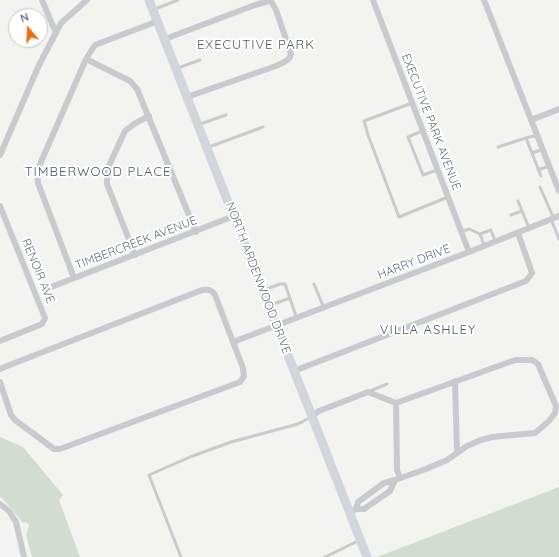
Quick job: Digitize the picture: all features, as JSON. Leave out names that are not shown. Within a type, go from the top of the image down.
[{"type":"street","points":[[42,0],[56,33]]},
{"type":"street","points":[[0,154],[39,65],[61,23],[87,0]]},
{"type":"street","name":"EXECUTIVE PARK AVENUE","points":[[372,0],[469,252]]},
{"type":"street","points":[[484,0],[559,191]]},
{"type":"street","points":[[165,39],[269,1],[276,10],[290,54],[290,58],[288,60],[276,66],[187,97]]},
{"type":"street","name":"NORTH ARDENWOOD DRIVE","points":[[152,3],[311,416],[353,511],[360,540],[367,557]]},
{"type":"street","points":[[74,278],[38,183],[37,171],[86,59],[95,45],[158,21]]},
{"type":"street","points":[[86,59],[130,81],[137,89],[196,232]]},
{"type":"street","points":[[531,120],[559,109]]},
{"type":"street","points":[[135,255],[107,184],[107,170],[125,130],[149,116]]},
{"type":"street","name":"RENOIR AVE","points":[[0,206],[45,318],[42,324],[0,341]]},
{"type":"street","name":"TIMBERCREEK AVENUE","points":[[46,289],[234,216]]},
{"type":"street","name":"HARRY DRIVE","points":[[233,342],[297,319],[555,218]]},
{"type":"street","points":[[294,371],[526,281],[532,273],[518,233]]},
{"type":"street","points":[[0,369],[202,290],[210,290],[215,295],[243,368],[244,376],[240,382],[60,449],[54,449],[15,420],[11,415],[0,382]]},
{"type":"street","points":[[311,416],[319,411],[368,392],[396,404],[454,381],[515,360],[532,360],[538,364],[556,406],[555,413],[549,421],[535,433],[492,437],[481,440],[447,460],[426,469],[384,483],[358,502],[353,511]]},
{"type":"street","points":[[454,381],[457,453]]},
{"type":"street","points":[[353,511],[364,509],[390,491],[397,479],[396,404]]},
{"type":"street","points":[[0,504],[9,511],[16,522],[24,557]]},
{"type":"lane","points":[[152,3],[178,0]]},
{"type":"lane","points":[[176,68],[200,60]]},
{"type":"lane","points":[[412,103],[364,121],[399,217],[448,197]]},
{"type":"lane","points":[[198,125],[226,115]]},
{"type":"lane","points":[[207,148],[263,128]]},
{"type":"lane","points":[[422,131],[408,137],[423,175],[437,170]]},
{"type":"lane","points":[[498,146],[538,136]]},
{"type":"lane","points":[[526,138],[541,176]]},
{"type":"lane","points":[[532,154],[543,149]]},
{"type":"lane","points":[[538,170],[549,166]]},
{"type":"lane","points":[[540,188],[555,218],[559,239]]},
{"type":"lane","points":[[518,201],[529,228]]},
{"type":"lane","points":[[511,214],[522,211]]},
{"type":"lane","points":[[461,232],[469,229],[480,234],[491,230],[495,242]]},
{"type":"lane","points":[[480,234],[484,246]]},
{"type":"lane","points":[[263,290],[285,284],[297,319]]},
{"type":"lane","points":[[314,284],[324,308]]},
{"type":"lane","points":[[269,305],[290,298]]},
{"type":"lane","points":[[368,392],[387,384]]},
{"type":"lane","points":[[181,557],[149,475],[190,457],[231,442],[298,424],[311,416]]},
{"type":"lane","points":[[325,557],[360,540]]},
{"type":"shaded area","points":[[0,437],[23,447],[63,495],[59,500],[80,557],[32,557],[26,535],[29,525],[26,522],[23,523],[0,497]]},
{"type":"shaded area","points":[[559,487],[559,557],[377,557]]},
{"type":"district","name":"EXECUTIVE PARK","points":[[256,45]]},
{"type":"district","name":"TIMBERWOOD PLACE","points":[[98,172]]},
{"type":"district","name":"VILLA ASHLEY","points":[[428,330]]}]
